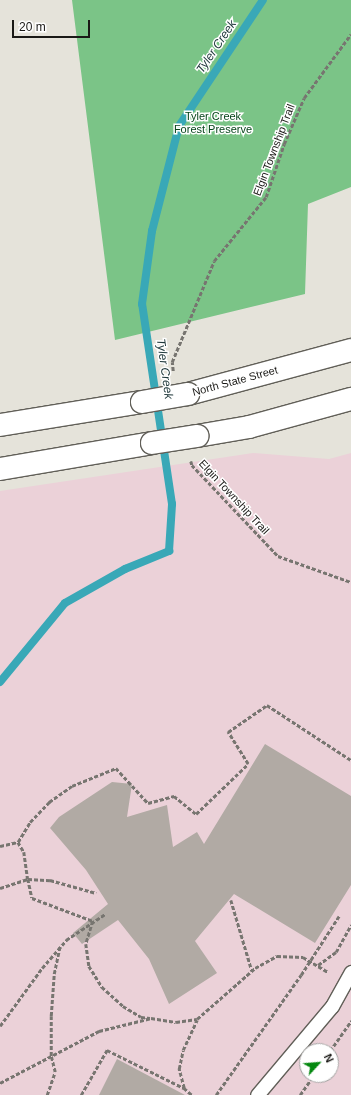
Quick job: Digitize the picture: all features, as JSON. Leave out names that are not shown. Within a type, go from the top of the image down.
[{"type":"main road","name":"North State Street","points":[[0,425],[188,394],[351,350]]},
{"type":"main road","points":[[0,469],[249,427],[351,400]]},
{"type":"lane","points":[[258,1095],[332,1006],[348,978]]},
{"type":"path","name":"Elgin Township Trail","points":[[174,377],[172,362],[214,261],[266,197],[284,144],[304,98],[351,34]]},
{"type":"path","name":"Elgin Township Trail","points":[[190,458],[192,465],[278,556],[351,582]]},
{"type":"path","points":[[0,846],[18,842],[30,822],[49,802],[72,786],[116,768],[148,804],[174,796],[196,814],[248,764],[228,732],[267,705],[351,760]]},
{"type":"path","points":[[18,842],[24,852],[32,898],[93,920]]},
{"type":"path","points":[[0,888],[28,878],[50,880],[96,893]]},
{"type":"path","points":[[231,900],[252,971]]},
{"type":"path","points":[[0,1026],[60,945],[93,920],[105,914]]},
{"type":"path","points":[[216,1095],[340,916]]},
{"type":"path","points":[[93,920],[86,944],[89,966],[102,987],[123,1006],[141,1016],[176,1022],[197,1019]]},
{"type":"path","points":[[318,965],[336,952],[351,925]]},
{"type":"path","points":[[47,1095],[54,1072],[51,1056],[54,974],[60,945]]},
{"type":"path","points":[[184,1088],[179,1069],[183,1050],[197,1019],[252,971],[277,956],[303,957],[348,978]]},
{"type":"path","points":[[0,1083],[99,1031],[151,1018]]},
{"type":"path","points":[[336,1043],[351,1021]]},
{"type":"path","points":[[81,1095],[107,1050],[184,1088],[192,1095]]},
{"type":"path","points":[[300,1095],[308,1083]]},
{"type":"shaded area","points":[[253,453],[329,459],[351,453],[351,1095],[0,1095],[0,491]]},
{"type":"green space","name":"Tyler Creek Forest Preserve","points":[[72,0],[351,0],[351,187],[308,204],[305,294],[115,340]]},
{"type":"building","points":[[265,744],[351,796],[351,885],[315,943],[234,894],[195,941],[217,973],[169,1004],[149,959],[118,920],[82,944],[73,933],[108,904],[86,870],[50,828],[59,817],[112,782],[132,784],[127,817],[167,805],[173,847],[197,832],[204,844]]},
{"type":"building","points":[[117,1059],[185,1095],[99,1095]]},
{"type":"waterway","name":"Tyler Creek","points":[[0,682],[65,603],[125,569],[169,551],[172,504],[142,304],[152,231],[179,126],[263,0]]}]
